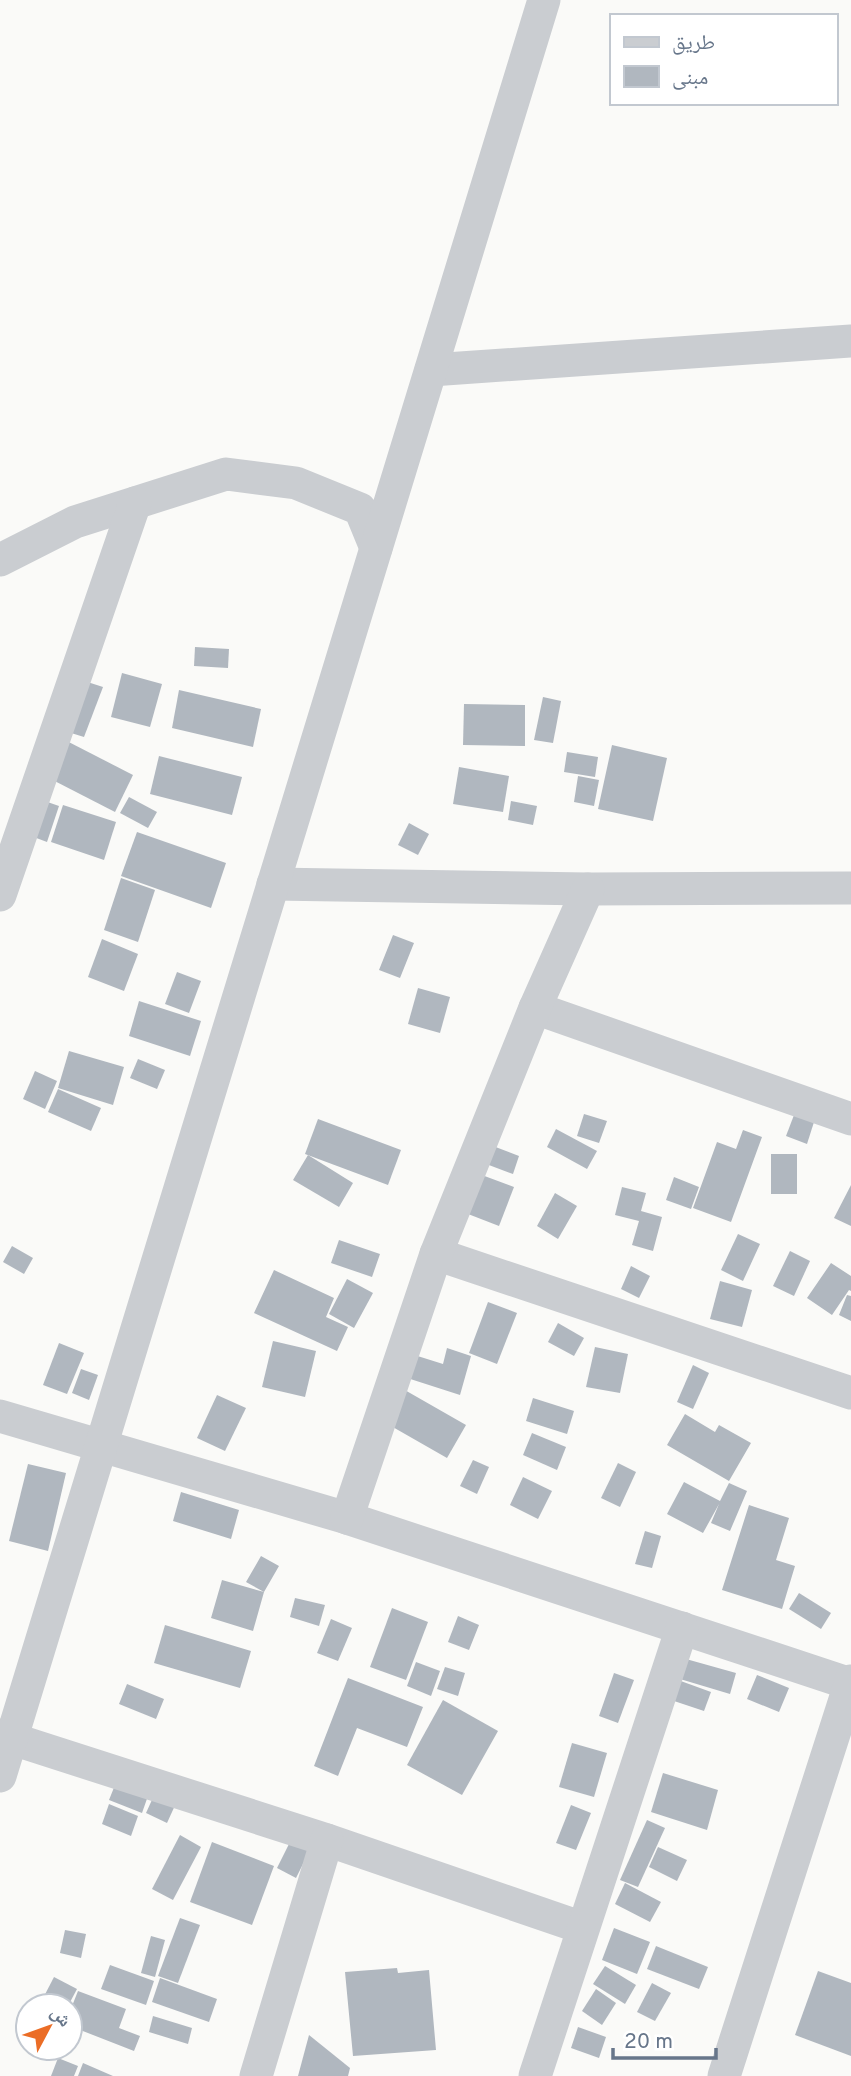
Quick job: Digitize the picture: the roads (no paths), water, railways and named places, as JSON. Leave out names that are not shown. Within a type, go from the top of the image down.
[{"type":"street","points":[[0,1776],[6,1737],[101,1447],[544,0]]},
{"type":"street","points":[[431,370],[851,341]]},
{"type":"street","points":[[0,560],[75,522],[226,474],[296,483],[360,509],[376,548]]},
{"type":"street","points":[[0,895],[135,503]]},
{"type":"street","points":[[273,884],[588,890],[851,888]]},
{"type":"street","points":[[347,1518],[436,1254],[535,1008],[588,890]]},
{"type":"street","points":[[535,1008],[851,1119]]},
{"type":"street","points":[[436,1254],[851,1393]]},
{"type":"street","points":[[0,1416],[347,1518],[851,1683],[724,2076]]},
{"type":"street","points":[[535,2076],[682,1628]]},
{"type":"street","points":[[6,1737],[327,1840],[583,1928]]},
{"type":"street","points":[[256,2076],[327,1840]]}]
